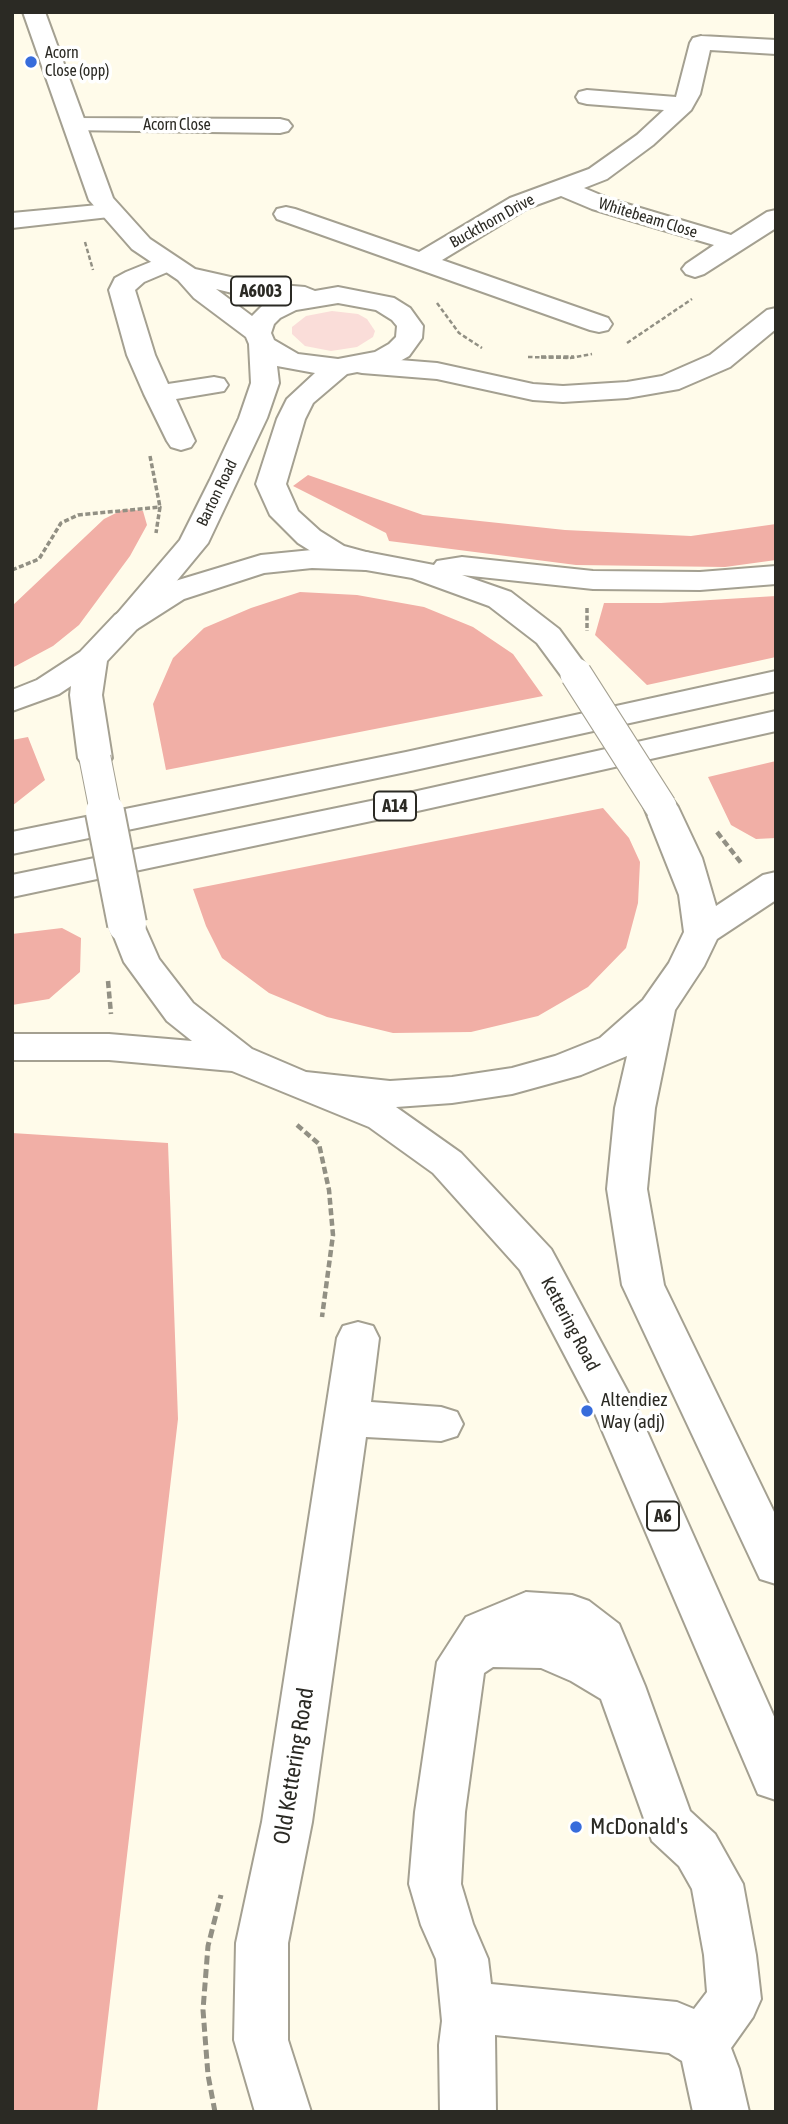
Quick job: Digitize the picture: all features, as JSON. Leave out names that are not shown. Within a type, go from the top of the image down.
[{"type":"main road","name":"A6003","points":[[34,12],[92,180],[109,211],[141,244],[177,269],[260,339]]},
{"type":"main road","name":"Buckthorn Drive","points":[[421,262],[519,203],[598,174],[660,128],[683,105],[689,94],[701,33],[776,47]]},
{"type":"main road","points":[[587,97],[683,105]]},
{"type":"main road","name":"Acorn Close","points":[[75,125],[280,126]]},
{"type":"main road","name":"Whitebeam Close","points":[[564,188],[601,204],[733,243]]},
{"type":"main road","points":[[12,221],[109,211]]},
{"type":"main road","name":"Buckthorn Drive","points":[[286,214],[599,324]]},
{"type":"main road","name":"Whitebeam Close","points":[[695,269],[776,217]]},
{"type":"main road","name":"A6003","points":[[177,269],[257,291],[338,295]]},
{"type":"main road","points":[[177,269],[135,277],[124,284],[122,290],[141,355],[181,441]]},
{"type":"main road","points":[[474,380],[426,346],[401,314],[385,304],[363,298],[338,295],[289,303],[271,312],[261,322],[260,339],[274,354],[292,362],[437,371],[474,380],[533,392],[562,394],[607,393],[669,383],[720,361],[776,316]]},
{"type":"main road","points":[[410,326],[409,338],[399,350],[383,359],[350,366],[301,399],[291,419],[271,484],[285,515],[309,537],[333,552],[418,570],[500,599],[548,636],[576,674],[661,807],[697,895],[702,932]]},
{"type":"main road","name":"Barton Road","points":[[126,622],[193,543],[225,480],[253,418],[265,383],[260,339]]},
{"type":"main road","points":[[158,394],[214,385]]},
{"type":"main road","points":[[12,701],[48,687],[91,659],[126,622],[173,592],[261,564],[313,559],[366,561]]},
{"type":"main road","points":[[418,570],[463,566],[593,580],[700,581],[776,575]]},
{"type":"main road","points":[[91,659],[86,695],[95,758],[127,924],[142,962],[180,1012],[238,1058]]},
{"type":"main road","name":"A14","points":[[12,844],[776,681]]},
{"type":"main road","name":"A14","points":[[12,886],[395,806],[776,721]]},
{"type":"main road","points":[[297,1104],[452,1090],[512,1081],[568,1066],[614,1047],[656,1009],[686,966],[702,932],[771,886]]},
{"type":"main road","points":[[656,1009],[635,1108],[627,1189],[643,1285],[776,1565]]},
{"type":"main road","points":[[12,1047],[109,1047],[238,1058]]},
{"type":"main road","name":"Kettering Road","points":[[238,1058],[297,1104],[383,1117],[421,1142],[447,1163],[536,1261],[615,1409],[776,1777]]},
{"type":"main road","name":"Old Kettering Road","points":[[283,2112],[261,2040],[262,1943],[287,1822],[346,1418],[339,1330]]},
{"type":"main road","points":[[346,1418],[441,1424]]},
{"type":"main road","points":[[468,2112],[466,2046],[469,2021],[462,1959],[447,1925],[435,1884],[440,1812],[461,1662],[486,1647],[544,1648],[588,1666],[621,1686],[670,1825],[697,1850],[717,1884],[730,1955],[734,2000],[702,2043]]},
{"type":"main road","points":[[469,2021],[490,2009],[677,2028],[702,2043],[712,2068],[720,2112]]},
{"type":"path","points":[[12,570],[38,559],[61,523],[78,515],[128,508]]},
{"type":"path","points":[[587,638],[587,598],[593,580]]},
{"type":"path","points":[[710,822],[737,859],[771,886]]},
{"type":"path","points":[[297,1104],[304,1128],[319,1144],[329,1190],[339,1330]]},
{"type":"path","points":[[215,2112],[208,2075],[203,2010],[208,1946],[223,1885]]},
{"type":"shaded area","points":[[332,311],[358,314],[367,319],[375,331],[373,337],[357,347],[331,351],[305,346],[292,334],[292,327],[306,316]]},
{"type":"shaded area","points":[[308,475],[423,515],[565,530],[691,536],[776,524],[776,560],[725,567],[576,565],[389,541],[386,533],[293,486]]},
{"type":"shaded area","points":[[124,509],[143,511],[147,525],[130,556],[79,625],[53,646],[12,668],[12,606],[104,519]]},
{"type":"shaded area","points":[[300,592],[357,595],[424,607],[473,627],[513,654],[543,696],[166,770],[153,704],[173,658],[204,628],[251,608]]},
{"type":"shaded area","points":[[776,596],[776,657],[647,685],[595,635],[604,603],[661,603]]},
{"type":"shaded area","points":[[28,737],[45,780],[12,806],[12,740]]},
{"type":"shaded area","points":[[776,761],[776,838],[756,839],[731,825],[708,777]]},
{"type":"shaded area","points":[[603,808],[629,838],[640,862],[638,903],[626,948],[588,987],[538,1016],[471,1032],[393,1033],[327,1017],[269,993],[222,958],[206,926],[193,889]]},
{"type":"shaded area","points":[[62,928],[81,938],[80,972],[49,999],[12,1005],[12,934]]},
{"type":"shaded area","points":[[12,1133],[168,1143],[178,1419],[97,2112],[12,2112]]},
{"type":"place","name":"Acorn Close (opp)","points":[[31,62]]},
{"type":"place","name":"Altendiez Way (adj)","points":[[587,1411]]},
{"type":"place","name":"McDonald's","points":[[576,1827]]}]
